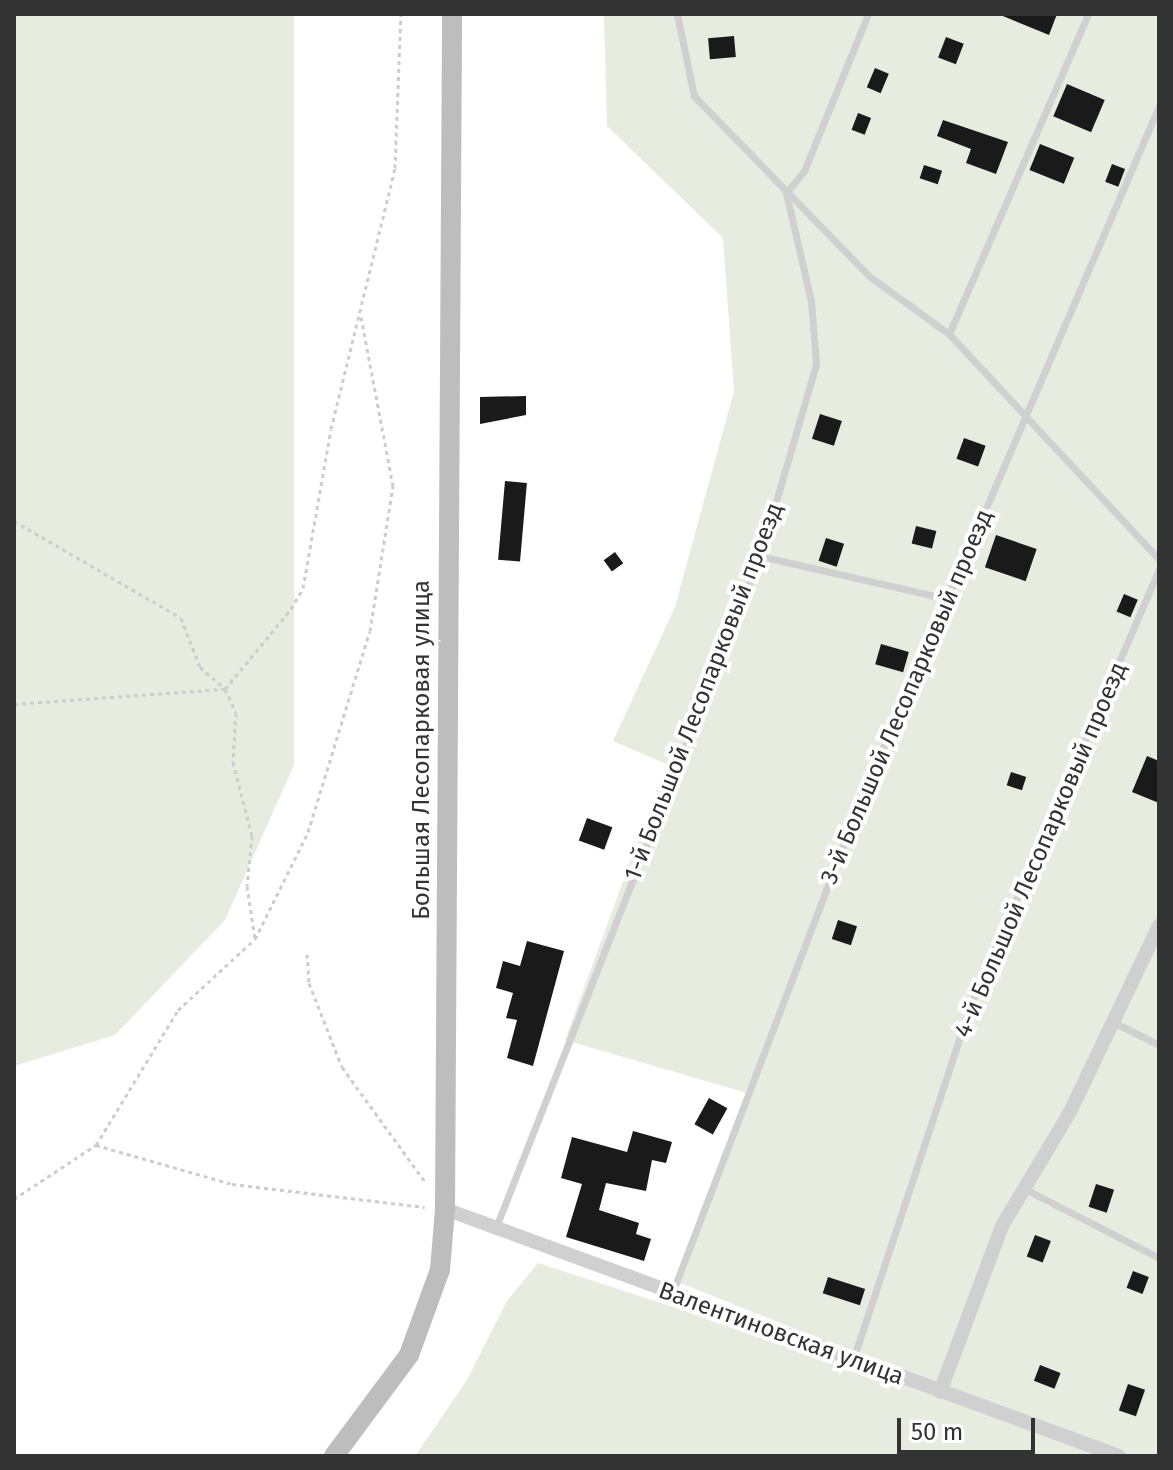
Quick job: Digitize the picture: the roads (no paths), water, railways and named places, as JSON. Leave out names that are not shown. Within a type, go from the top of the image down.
[{"type":"main road","name":"Большая Лесопарковая улица","points":[[334,1456],[409,1355],[440,1270],[445,1209],[452,14]]},
{"type":"street","points":[[940,1392],[1023,1188],[1115,1023],[1159,925]]},
{"type":"street","name":"Валентиновская улица","points":[[445,1209],[1119,1456]]},
{"type":"lane","points":[[677,14],[694,96],[869,276],[949,334],[1029,415],[1159,559]]},
{"type":"lane","points":[[786,193],[804,171],[868,14]]},
{"type":"lane","points":[[949,334],[1088,14]]},
{"type":"lane","name":"3-й Большой Лесопарковый проезд","points":[[672,1294],[944,598],[1029,415],[1159,106]]},
{"type":"lane","name":"1-й Большой Лесопарковый проезд","points":[[495,1228],[760,556],[816,364],[811,301],[786,193]]},
{"type":"lane","points":[[760,556],[944,598]]},
{"type":"lane","name":"4-й Большой Лесопарковый проезд","points":[[853,1361],[970,1006],[1159,569]]},
{"type":"lane","points":[[1115,1023],[1159,1045]]},
{"type":"lane","points":[[1023,1188],[1159,1258]]}]
